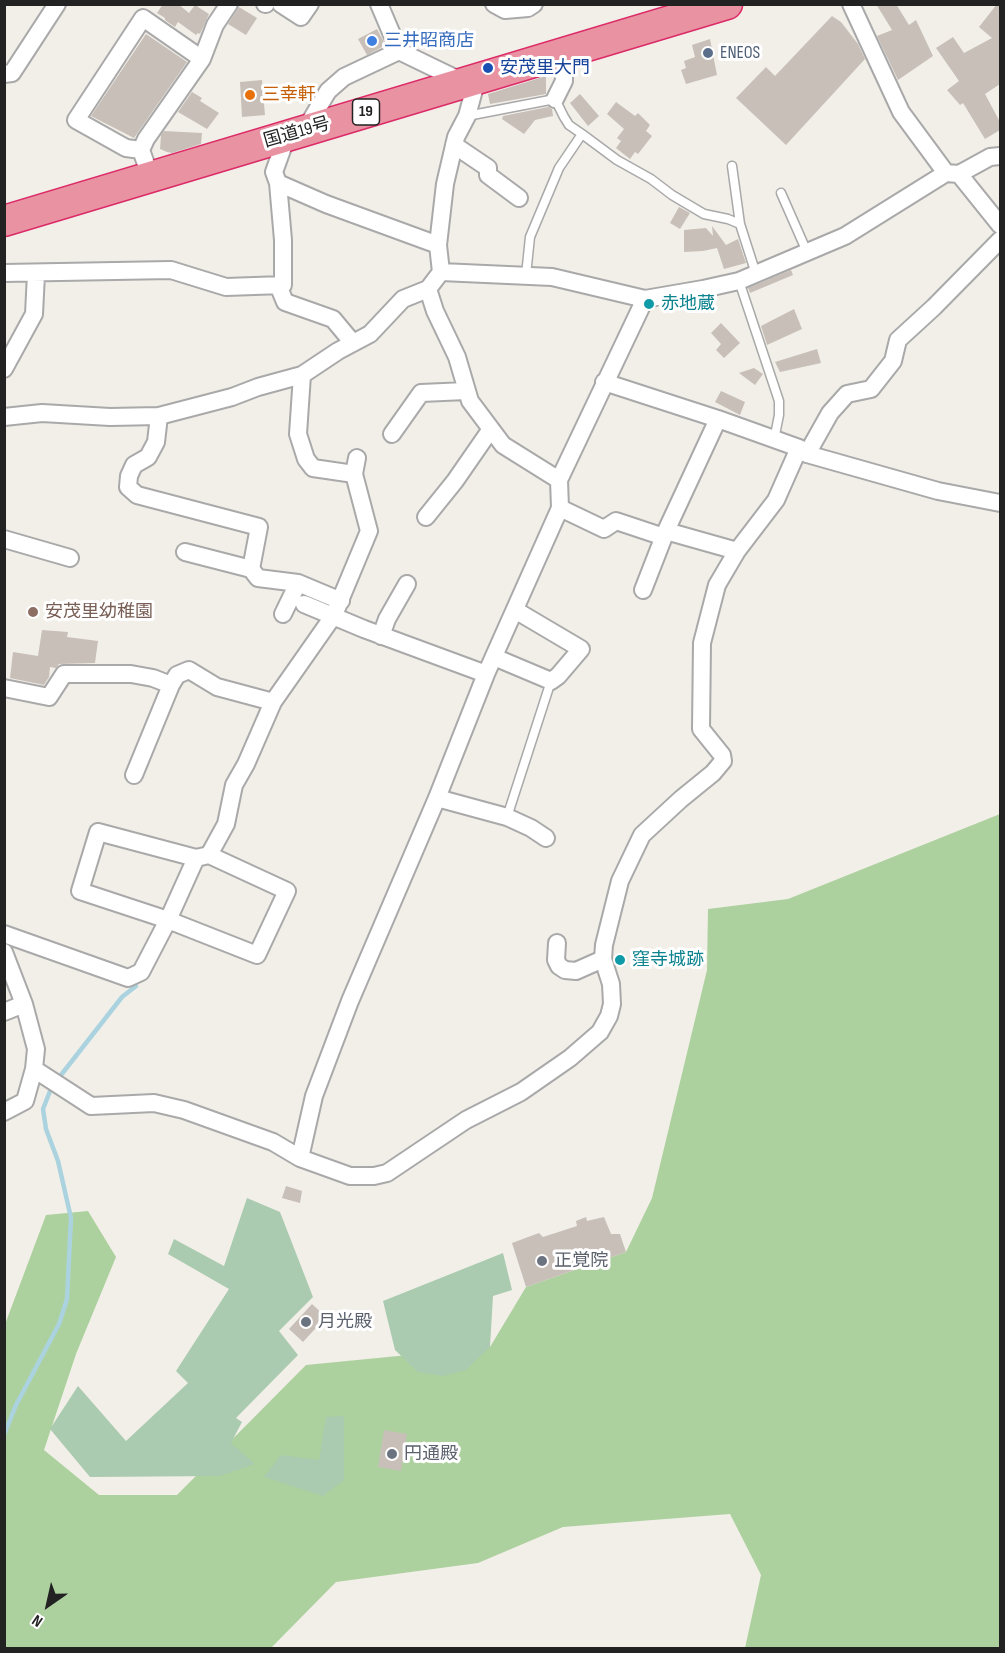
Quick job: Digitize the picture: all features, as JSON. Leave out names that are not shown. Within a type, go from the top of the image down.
[{"type":"highway","name":"国道19号","points":[[4,220],[146,164],[296,133],[564,53],[684,12],[727,4]]},
{"type":"street","points":[[4,74],[12,73],[57,4]]},
{"type":"street","points":[[146,164],[146,139],[202,59],[216,25],[229,4]]},
{"type":"street","points":[[281,4],[300,17],[310,4]]},
{"type":"street","points":[[4,417],[42,413],[110,417],[159,416],[232,398],[258,387],[302,375],[370,334],[403,299],[428,289],[441,273],[438,245],[445,184],[454,145],[474,90],[465,83],[399,51],[379,4]]},
{"type":"street","points":[[494,4],[505,10],[528,8],[534,4]]},
{"type":"street","points":[[851,4],[901,112],[952,174],[1000,225]]},
{"type":"street","points":[[146,164],[126,148],[76,120],[143,18],[202,59]]},
{"type":"street","points":[[4,273],[171,270],[226,287],[283,285],[283,240],[278,183],[274,172],[296,133],[328,91],[344,77],[399,51]]},
{"type":"street","points":[[555,99],[564,81],[564,53]]},
{"type":"street","points":[[454,145],[488,168],[488,175],[519,198]]},
{"type":"street","points":[[441,273],[552,277],[645,299],[739,281],[845,236],[952,174],[990,157],[1000,156]]},
{"type":"street","points":[[278,183],[326,204],[438,245]]},
{"type":"street","points":[[34,1069],[91,1106],[154,1103],[184,1110],[273,1142],[300,1158],[350,1176],[374,1176],[387,1173],[466,1120],[521,1092],[570,1058],[600,1032],[609,1016],[612,1004],[610,984],[603,959],[604,945],[620,880],[642,835],[713,773],[723,761],[722,755],[701,729],[702,643],[717,585],[736,551],[776,500],[803,451],[830,413],[847,394],[871,389],[893,361],[898,340],[1000,240]]},
{"type":"street","points":[[4,369],[10,346],[34,314],[36,274]]},
{"type":"street","points":[[278,285],[285,302],[333,320],[353,343]]},
{"type":"street","points":[[428,289],[435,311],[457,357],[470,401],[503,445],[559,480]]},
{"type":"street","points":[[300,1158],[314,1096],[350,1001],[437,798],[486,674],[560,508],[559,480],[645,299]]},
{"type":"street","points":[[4,933],[128,978],[141,972],[202,856],[226,824],[234,786],[273,702],[337,608],[369,531],[356,466],[313,468],[306,459],[298,434],[302,375]]},
{"type":"street","points":[[604,382],[718,419],[803,451],[938,492],[1000,503]]},
{"type":"street","points":[[392,434],[421,393],[466,392]]},
{"type":"street","points":[[159,416],[156,442],[148,457],[134,465],[129,476],[128,487],[137,495],[259,527],[251,569]]},
{"type":"street","points":[[643,590],[665,534],[718,419]]},
{"type":"street","points":[[426,518],[491,429]]},
{"type":"street","points":[[560,508],[604,529],[616,521],[736,551]]},
{"type":"street","points":[[4,539],[70,558]]},
{"type":"street","points":[[185,552],[251,569],[258,578],[298,583],[381,636],[486,674]]},
{"type":"street","points":[[283,614],[298,583]]},
{"type":"street","points":[[381,636],[387,619],[407,584]]},
{"type":"street","points":[[304,604],[337,608]]},
{"type":"street","points":[[494,657],[551,681],[581,649],[515,610]]},
{"type":"street","points":[[134,775],[177,675],[189,670],[217,687],[273,702]]},
{"type":"street","points":[[4,688],[49,697],[64,674],[130,674],[153,678],[171,685]]},
{"type":"street","points":[[437,798],[507,817],[546,838]]},
{"type":"street","points":[[98,832],[202,856],[287,891],[257,955],[168,920],[80,891],[98,832]]},
{"type":"street","points":[[557,943],[556,960],[565,970],[576,971],[603,959]]},
{"type":"street","points":[[4,952],[24,1005],[36,1049],[34,1069],[25,1101],[4,1112]]},
{"type":"street","points":[[4,1012],[24,1005]]},
{"type":"lane","points":[[466,116],[555,99],[569,124],[617,160],[704,214],[740,224]]},
{"type":"lane","points":[[526,275],[530,237],[559,168],[582,134]]},
{"type":"lane","points":[[732,166],[740,224],[756,274]]},
{"type":"lane","points":[[782,193],[807,252]]},
{"type":"lane","points":[[739,281],[779,401],[774,441]]},
{"type":"lane","points":[[507,817],[551,681]]},
{"type":"green space","points":[[1000,814],[1000,1648],[745,1648],[761,1575],[730,1514],[563,1527],[478,1563],[336,1582],[271,1648],[5,1648],[4,1327],[46,1215],[88,1211],[116,1257],[76,1354],[44,1450],[99,1495],[177,1495],[306,1365],[490,1347],[526,1287],[626,1252],[652,1198],[707,970],[708,909],[788,899]]},
{"type":"green space","points":[[247,1198],[280,1212],[313,1297],[279,1331],[298,1355],[236,1418],[242,1422],[231,1443],[255,1464],[220,1476],[90,1477],[50,1429],[78,1386],[126,1441],[188,1383],[176,1371],[229,1289],[168,1254],[174,1239],[224,1266]]},
{"type":"green space","points":[[503,1253],[512,1290],[493,1296],[490,1347],[466,1370],[443,1376],[418,1372],[395,1350],[383,1301]]},
{"type":"green space","points":[[344,1416],[344,1480],[323,1496],[264,1477],[281,1455],[319,1460],[326,1417]]},
{"type":"building","points":[[163,4],[178,4],[189,13],[195,5],[209,14],[200,34],[196,35],[178,22],[175,27],[165,20],[157,13]]},
{"type":"building","points":[[876,4],[896,4],[909,25],[916,20],[933,56],[898,80],[877,36],[892,30]]},
{"type":"building","points":[[997,4],[1000,4],[1000,84],[985,94],[1000,122],[1000,130],[985,139],[963,103],[960,105],[947,90],[959,81],[936,48],[953,37],[964,53],[992,38],[979,27]]},
{"type":"building","points":[[239,7],[257,18],[246,35],[228,24]]},
{"type":"building","points":[[832,16],[841,22],[858,44],[865,59],[786,145],[736,98],[766,67],[775,76]]},
{"type":"building","name":"三井昭商店","points":[[377,29],[385,44],[367,55],[358,39]]},
{"type":"building","points":[[146,34],[187,62],[134,138],[91,116]]},
{"type":"building","points":[[710,39],[717,75],[686,84],[681,70],[686,68],[684,61],[695,57],[692,45]]},
{"type":"building","points":[[546,76],[546,94],[490,104],[488,94]]},
{"type":"building","name":"三幸軒","points":[[262,80],[265,115],[242,117],[240,82]]},
{"type":"building","points":[[192,92],[202,98],[200,101],[219,113],[207,129],[178,112]]},
{"type":"building","points":[[580,94],[599,116],[588,126],[570,103]]},
{"type":"building","points":[[616,102],[635,116],[638,113],[650,125],[646,131],[652,136],[638,154],[635,152],[630,159],[616,148],[621,141],[617,138],[624,129],[607,114]]},
{"type":"building","points":[[548,107],[552,109],[553,116],[535,120],[524,134],[502,119],[503,116]]},
{"type":"building","points":[[164,131],[202,133],[201,144],[172,153],[167,152],[160,149],[161,135]]},
{"type":"building","points":[[679,207],[690,213],[680,229],[670,223]]},
{"type":"building","points":[[712,226],[726,245],[738,239],[746,263],[724,269],[717,248],[684,252],[684,230],[706,228],[713,236]]},
{"type":"building","points":[[791,270],[793,275],[750,293],[748,288]]},
{"type":"building","points":[[794,309],[802,329],[767,345],[761,326]]},
{"type":"building","points":[[721,323],[740,343],[724,358],[716,350],[721,344],[711,333]]},
{"type":"building","points":[[817,349],[821,363],[780,372],[775,362]]},
{"type":"building","points":[[754,368],[763,374],[755,385],[739,373]]},
{"type":"building","points":[[721,391],[745,402],[740,415],[715,402]]},
{"type":"building","points":[[42,630],[68,632],[67,637],[98,641],[95,663],[59,664],[56,668],[50,667],[49,677],[44,685],[10,678],[13,652],[38,656]]},
{"type":"building","points":[[286,1186],[302,1191],[300,1203],[282,1198]]},
{"type":"building","points":[[586,1217],[587,1221],[604,1217],[611,1234],[620,1234],[626,1252],[526,1287],[512,1243],[539,1233],[543,1237],[577,1226],[576,1221]]},
{"type":"building","points":[[312,1304],[326,1317],[303,1342],[289,1329]]},
{"type":"building","points":[[384,1430],[407,1434],[401,1471],[378,1467]]},
{"type":"waterway","points":[[61,1075],[122,997],[136,986]]},
{"type":"waterway","points":[[4,1435],[16,1405],[59,1324],[67,1299],[71,1218],[58,1161],[46,1129],[43,1109],[52,1086]]},
{"type":"place","name":"三井昭商店","points":[[372,41]]},
{"type":"place","name":"ENEOS","points":[[708,53]]},
{"type":"place","name":"安茂里大門","points":[[488,68]]},
{"type":"place","name":"三幸軒","points":[[250,95]]},
{"type":"place","name":"赤地蔵","points":[[649,304]]},
{"type":"place","name":"安茂里幼稚園","points":[[33,612]]},
{"type":"place","name":"窪寺城跡","points":[[620,960]]},
{"type":"place","name":"正覚院","points":[[542,1261]]},
{"type":"place","name":"月光殿","points":[[306,1322]]},
{"type":"place","name":"円通殿","points":[[392,1454]]}]
